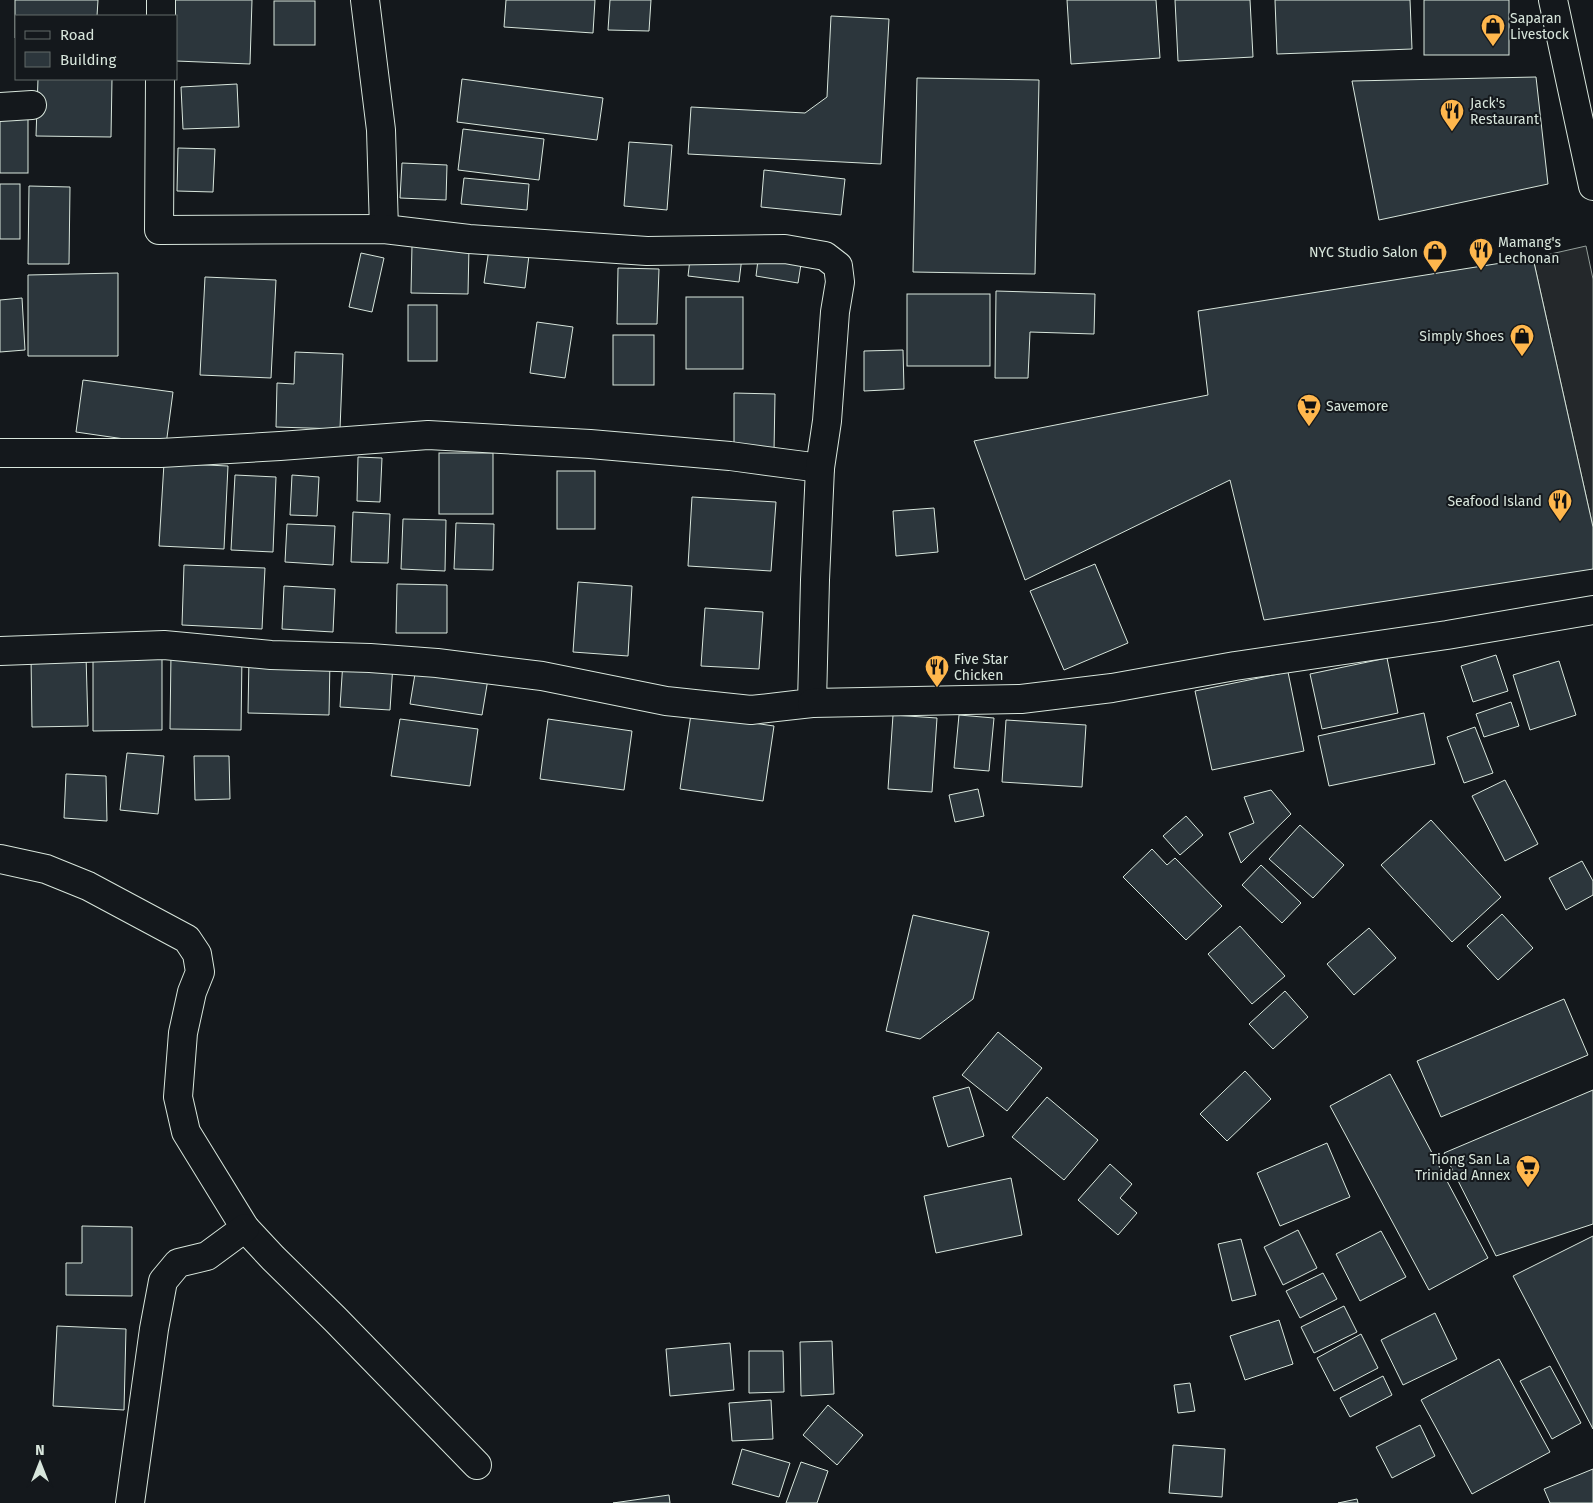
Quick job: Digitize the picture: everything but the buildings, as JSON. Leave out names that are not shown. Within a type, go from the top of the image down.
[{"type":"main road","points":[[161,0],[161,15]]},
{"type":"main road","points":[[365,0],[381,130],[384,229]]},
{"type":"main road","points":[[1553,0],[1593,186]]},
{"type":"main road","points":[[160,80],[159,230],[384,229],[469,239],[647,251],[785,249],[825,256],[838,266],[840,282],[835,312],[827,421],[820,468],[812,703]]},
{"type":"main road","points":[[0,107],[32,105]]},
{"type":"main road","points":[[0,453],[161,453],[428,435],[590,444],[730,456],[820,468]]},
{"type":"main road","points":[[0,652],[164,645],[271,655],[370,658],[437,663],[542,676],[666,701],[750,710],[812,703],[1021,699],[1112,688],[1235,666],[1447,635],[1593,610]]},
{"type":"main road","points":[[0,859],[46,869],[88,886],[187,940],[197,954],[200,972],[192,992],[183,1033],[178,1096],[186,1132],[246,1228],[273,1258],[477,1465]]},
{"type":"main road","points":[[130,1503],[154,1329],[163,1281],[178,1263],[207,1256],[246,1228]]},
{"type":"shaded area","points":[[1586,246],[1593,279],[1593,527],[1533,258]]},
{"type":"place","name":"Saparan Livestock","points":[[1493,47]]},
{"type":"place","name":"Jack's Restaurant","points":[[1452,132]]},
{"type":"place","name":"Mamang's Lechonan","points":[[1481,271]]},
{"type":"place","name":"NYC Studio Salon","points":[[1435,273]]},
{"type":"place","name":"Simply Shoes","points":[[1522,357]]},
{"type":"place","name":"Savemore","points":[[1309,427]]},
{"type":"place","name":"Seafood Island","points":[[1560,522]]},
{"type":"place","name":"Five Star Chicken","points":[[937,688]]},
{"type":"place","name":"Tiong San La Trinidad Annex","points":[[1528,1188]]}]
